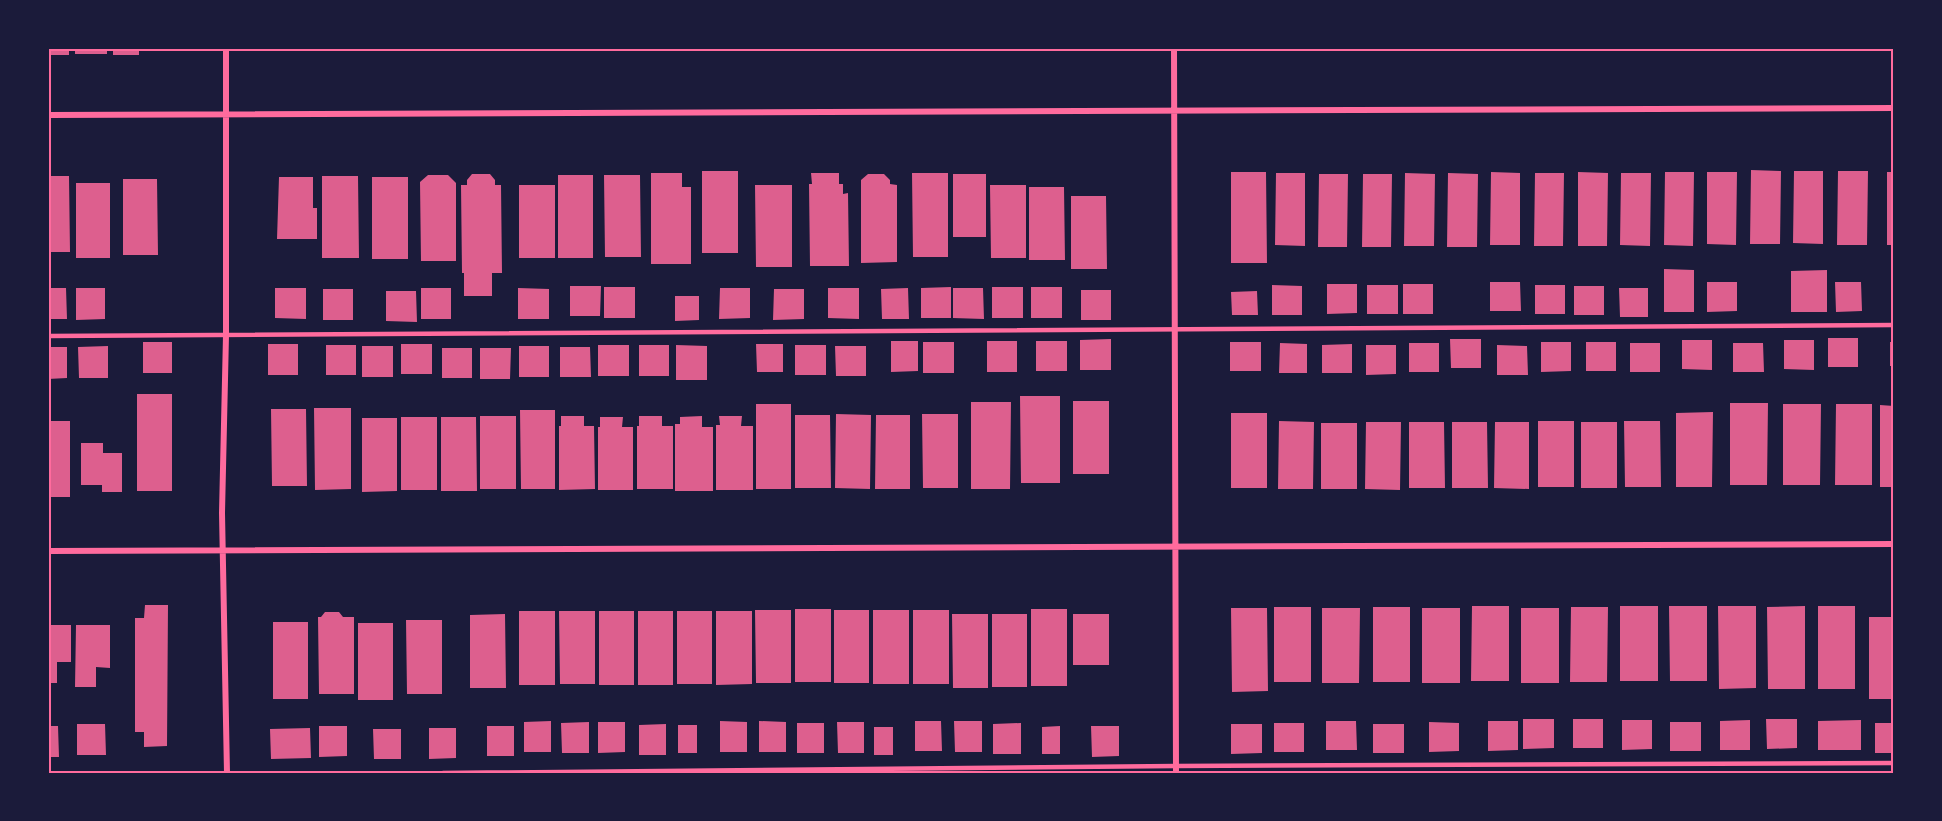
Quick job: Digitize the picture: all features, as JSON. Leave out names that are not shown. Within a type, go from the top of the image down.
[{"type":"street","points":[[226,48],[226,335],[222,551],[227,773]]},
{"type":"street","points":[[1174,48],[1176,770]]},
{"type":"street","points":[[48,115],[1894,108]]},
{"type":"street","points":[[48,551],[1894,544]]},
{"type":"lane","points":[[48,336],[1894,325]]},
{"type":"lane","points":[[443,773],[1176,770],[1894,763]]},
{"type":"building","points":[[48,48],[69,48],[69,55],[48,55]]},
{"type":"building","points":[[75,48],[107,48],[107,54],[75,54]]},
{"type":"building","points":[[113,48],[139,48],[139,55],[113,55]]},
{"type":"building","points":[[1751,170],[1781,171],[1780,244],[1750,244]]},
{"type":"building","points":[[702,171],[738,171],[738,253],[702,253]]},
{"type":"building","points":[[1794,171],[1823,171],[1823,244],[1793,243]]},
{"type":"building","points":[[1838,171],[1868,171],[1867,245],[1837,245]]},
{"type":"building","points":[[1231,172],[1266,172],[1267,263],[1231,263]]},
{"type":"building","points":[[1491,172],[1520,173],[1520,245],[1490,245]]},
{"type":"building","points":[[1578,172],[1608,173],[1607,246],[1578,246]]},
{"type":"building","points":[[1665,172],[1694,172],[1693,246],[1664,245]]},
{"type":"building","points":[[1707,172],[1737,172],[1736,245],[1707,244]]},
{"type":"building","points":[[1887,172],[1894,172],[1894,245],[1887,245]]},
{"type":"building","points":[[651,173],[682,173],[682,187],[691,187],[691,264],[651,264]]},
{"type":"building","points":[[811,173],[839,173],[839,184],[843,184],[843,194],[848,193],[849,266],[810,266],[809,184],[812,184]]},
{"type":"building","points":[[912,173],[948,173],[948,257],[913,257]]},
{"type":"building","points":[[1276,173],[1305,173],[1305,246],[1275,245]]},
{"type":"building","points":[[1405,173],[1435,174],[1434,246],[1404,246]]},
{"type":"building","points":[[1448,173],[1478,174],[1477,247],[1447,247]]},
{"type":"building","points":[[1535,173],[1564,173],[1563,246],[1534,246]]},
{"type":"building","points":[[1621,173],[1651,173],[1650,246],[1620,245]]},
{"type":"building","points":[[472,174],[490,174],[495,180],[495,185],[501,185],[502,273],[492,273],[492,296],[464,296],[461,185],[467,185],[467,180]]},
{"type":"building","points":[[868,174],[884,174],[890,180],[890,184],[897,185],[897,262],[861,263],[861,180]]},
{"type":"building","points":[[953,174],[986,174],[986,237],[953,237]]},
{"type":"building","points":[[1319,174],[1348,174],[1347,247],[1318,247]]},
{"type":"building","points":[[1363,174],[1392,174],[1391,247],[1362,247]]},
{"type":"building","points":[[428,175],[448,175],[456,183],[456,261],[421,261],[420,182]]},
{"type":"building","points":[[558,175],[593,175],[593,258],[558,258]]},
{"type":"building","points":[[604,175],[640,175],[641,257],[605,257]]},
{"type":"building","points":[[48,176],[69,176],[70,252],[48,252]]},
{"type":"building","points":[[322,176],[358,176],[359,258],[322,258]]},
{"type":"building","points":[[279,177],[313,177],[313,208],[317,208],[317,239],[277,239]]},
{"type":"building","points":[[372,177],[408,177],[408,259],[372,259]]},
{"type":"building","points":[[123,179],[157,179],[158,255],[123,255]]},
{"type":"building","points":[[76,183],[110,183],[110,258],[76,258]]},
{"type":"building","points":[[519,185],[555,185],[555,258],[519,258]]},
{"type":"building","points":[[755,185],[792,185],[792,267],[756,267]]},
{"type":"building","points":[[990,185],[1026,185],[1026,258],[991,258]]},
{"type":"building","points":[[1029,187],[1064,187],[1065,260],[1029,260]]},
{"type":"building","points":[[1071,196],[1106,196],[1107,269],[1071,269]]},
{"type":"building","points":[[1664,269],[1694,270],[1694,312],[1664,312]]},
{"type":"building","points":[[1827,270],[1827,312],[1791,312],[1791,271]]},
{"type":"building","points":[[1490,282],[1520,282],[1521,311],[1490,311]]},
{"type":"building","points":[[1707,282],[1737,282],[1737,311],[1707,312]]},
{"type":"building","points":[[1835,282],[1861,282],[1862,311],[1836,312]]},
{"type":"building","points":[[1327,284],[1357,284],[1357,313],[1327,314]]},
{"type":"building","points":[[1403,284],[1433,284],[1433,314],[1403,314]]},
{"type":"building","points":[[1272,285],[1302,286],[1302,315],[1272,315]]},
{"type":"building","points":[[1367,285],[1398,285],[1398,314],[1367,314]]},
{"type":"building","points":[[1535,285],[1565,285],[1565,314],[1535,314]]},
{"type":"building","points":[[570,286],[601,286],[600,316],[570,316]]},
{"type":"building","points":[[1574,286],[1604,286],[1604,315],[1574,315]]},
{"type":"building","points":[[604,287],[635,287],[635,318],[604,318]]},
{"type":"building","points":[[951,287],[951,318],[921,318],[921,288]]},
{"type":"building","points":[[992,287],[1023,287],[1023,318],[992,318]]},
{"type":"building","points":[[1031,287],[1062,287],[1062,318],[1031,318]]},
{"type":"building","points":[[48,288],[66,288],[67,319],[48,319]]},
{"type":"building","points":[[76,288],[105,288],[105,319],[76,320]]},
{"type":"building","points":[[275,288],[306,288],[306,319],[275,318]]},
{"type":"building","points":[[421,288],[451,288],[451,319],[421,319]]},
{"type":"building","points":[[518,288],[549,289],[549,319],[518,319]]},
{"type":"building","points":[[720,288],[750,288],[750,318],[719,319]]},
{"type":"building","points":[[828,288],[859,288],[859,319],[828,318]]},
{"type":"building","points":[[908,288],[909,319],[882,319],[881,289]]},
{"type":"building","points":[[953,288],[983,288],[984,319],[953,318]]},
{"type":"building","points":[[1619,288],[1648,288],[1648,317],[1620,317]]},
{"type":"building","points":[[323,289],[353,289],[353,320],[323,320]]},
{"type":"building","points":[[774,289],[804,289],[804,319],[773,320]]},
{"type":"building","points":[[1081,290],[1111,290],[1111,320],[1081,320]]},
{"type":"building","points":[[386,291],[416,291],[417,322],[386,321]]},
{"type":"building","points":[[1257,291],[1258,315],[1232,315],[1231,292]]},
{"type":"building","points":[[675,296],[699,296],[699,320],[675,321]]},
{"type":"building","points":[[1828,338],[1858,338],[1858,367],[1828,367]]},
{"type":"building","points":[[1111,339],[1111,370],[1080,370],[1080,340]]},
{"type":"building","points":[[1450,339],[1481,339],[1481,368],[1451,368]]},
{"type":"building","points":[[1682,340],[1712,340],[1712,370],[1682,369]]},
{"type":"building","points":[[1784,340],[1814,340],[1814,370],[1784,369]]},
{"type":"building","points":[[891,341],[918,341],[918,371],[891,372]]},
{"type":"building","points":[[987,341],[1017,341],[1017,372],[987,372]]},
{"type":"building","points":[[1036,341],[1067,341],[1067,371],[1036,371]]},
{"type":"building","points":[[143,342],[172,342],[172,373],[143,373]]},
{"type":"building","points":[[923,342],[954,342],[954,373],[923,373]]},
{"type":"building","points":[[1230,342],[1261,342],[1261,371],[1230,371]]},
{"type":"building","points":[[1541,342],[1571,342],[1571,371],[1541,372]]},
{"type":"building","points":[[1586,342],[1616,342],[1616,371],[1586,371]]},
{"type":"building","points":[[1890,342],[1894,342],[1894,366],[1890,366]]},
{"type":"building","points":[[1280,343],[1307,344],[1307,373],[1279,373]]},
{"type":"building","points":[[1409,343],[1439,343],[1439,372],[1409,372]]},
{"type":"building","points":[[1630,343],[1660,343],[1660,372],[1630,372]]},
{"type":"building","points":[[1733,343],[1763,343],[1764,372],[1733,372]]},
{"type":"building","points":[[268,344],[298,344],[298,375],[268,375]]},
{"type":"building","points":[[401,344],[432,344],[432,374],[401,374]]},
{"type":"building","points":[[756,344],[783,344],[783,372],[757,372]]},
{"type":"building","points":[[1352,344],[1352,373],[1322,373],[1322,345]]},
{"type":"building","points":[[326,345],[356,345],[356,375],[326,375]]},
{"type":"building","points":[[598,345],[629,345],[629,376],[598,376]]},
{"type":"building","points":[[639,345],[669,345],[669,376],[639,376]]},
{"type":"building","points":[[676,345],[707,346],[707,380],[676,380]]},
{"type":"building","points":[[795,345],[826,345],[826,375],[795,375]]},
{"type":"building","points":[[1366,345],[1396,345],[1396,374],[1366,375]]},
{"type":"building","points":[[1497,345],[1527,346],[1528,375],[1497,375]]},
{"type":"building","points":[[108,346],[108,378],[79,378],[78,347]]},
{"type":"building","points":[[362,346],[393,346],[393,377],[362,377]]},
{"type":"building","points":[[519,346],[549,346],[549,377],[519,377]]},
{"type":"building","points":[[835,346],[866,346],[866,376],[836,376]]},
{"type":"building","points":[[48,347],[67,347],[67,378],[48,379]]},
{"type":"building","points":[[560,347],[590,347],[591,377],[560,377]]},
{"type":"building","points":[[442,348],[472,348],[472,378],[442,378]]},
{"type":"building","points":[[480,348],[511,348],[510,379],[480,379]]},
{"type":"building","points":[[137,394],[172,394],[172,491],[137,491]]},
{"type":"building","points":[[1020,396],[1060,396],[1060,483],[1021,483]]},
{"type":"building","points":[[1073,401],[1109,401],[1109,474],[1073,474]]},
{"type":"building","points":[[971,402],[1011,402],[1010,489],[971,489]]},
{"type":"building","points":[[1730,403],[1768,403],[1767,485],[1730,485]]},
{"type":"building","points":[[756,404],[791,404],[791,489],[756,489]]},
{"type":"building","points":[[1783,404],[1821,404],[1820,485],[1783,485]]},
{"type":"building","points":[[1836,404],[1872,404],[1872,485],[1835,485]]},
{"type":"building","points":[[1880,405],[1894,406],[1894,487],[1880,487]]},
{"type":"building","points":[[314,408],[351,408],[351,489],[315,490]]},
{"type":"building","points":[[271,409],[306,409],[307,486],[272,486]]},
{"type":"building","points":[[520,410],[555,410],[555,489],[521,489]]},
{"type":"building","points":[[1713,412],[1712,487],[1676,487],[1676,413]]},
{"type":"building","points":[[1231,413],[1267,413],[1267,488],[1231,488]]},
{"type":"building","points":[[836,414],[871,415],[870,489],[835,488]]},
{"type":"building","points":[[922,414],[958,414],[958,488],[923,488]]},
{"type":"building","points":[[795,415],[830,415],[831,488],[795,488]]},
{"type":"building","points":[[876,415],[910,415],[910,489],[875,489]]},
{"type":"building","points":[[480,416],[516,416],[516,489],[480,489]]},
{"type":"building","points":[[561,416],[584,416],[584,426],[594,426],[595,489],[559,490]]},
{"type":"building","points":[[639,416],[662,416],[662,426],[673,426],[673,489],[637,489]]},
{"type":"building","points":[[702,416],[702,427],[713,427],[713,491],[675,491],[675,424],[680,424],[680,417]]},
{"type":"building","points":[[719,416],[742,416],[741,426],[753,426],[753,490],[716,490],[716,425],[720,425]]},
{"type":"building","points":[[401,417],[437,417],[437,490],[401,490]]},
{"type":"building","points":[[441,417],[476,417],[477,491],[441,491]]},
{"type":"building","points":[[600,417],[623,417],[622,427],[633,427],[633,490],[598,490]]},
{"type":"building","points":[[362,418],[397,418],[397,491],[362,492]]},
{"type":"building","points":[[48,421],[70,421],[70,497],[48,497]]},
{"type":"building","points":[[1279,421],[1314,422],[1313,489],[1278,489]]},
{"type":"building","points":[[1538,421],[1574,421],[1574,487],[1538,487]]},
{"type":"building","points":[[1624,421],[1660,421],[1661,487],[1625,487]]},
{"type":"building","points":[[1366,422],[1401,422],[1400,490],[1365,489]]},
{"type":"building","points":[[1409,422],[1444,422],[1445,488],[1409,488]]},
{"type":"building","points":[[1452,422],[1487,422],[1488,488],[1452,488]]},
{"type":"building","points":[[1495,422],[1529,422],[1529,489],[1494,488]]},
{"type":"building","points":[[1581,422],[1617,422],[1617,488],[1581,488]]},
{"type":"building","points":[[1321,423],[1357,423],[1357,489],[1321,489]]},
{"type":"building","points":[[81,443],[103,443],[103,453],[122,453],[122,492],[102,492],[102,485],[81,485]]},
{"type":"building","points":[[145,605],[168,605],[167,746],[144,747],[144,732],[135,732],[135,618],[144,618]]},
{"type":"building","points":[[1472,606],[1509,606],[1509,681],[1471,681]]},
{"type":"building","points":[[1620,606],[1658,606],[1658,681],[1620,681]]},
{"type":"building","points":[[1669,606],[1707,606],[1707,681],[1670,681]]},
{"type":"building","points":[[1718,606],[1756,606],[1756,688],[1719,689]]},
{"type":"building","points":[[1805,606],[1805,689],[1768,689],[1767,607]]},
{"type":"building","points":[[1818,606],[1855,606],[1855,689],[1818,689]]},
{"type":"building","points":[[1274,607],[1311,607],[1311,682],[1274,682]]},
{"type":"building","points":[[1373,607],[1410,607],[1410,682],[1373,682]]},
{"type":"building","points":[[1571,607],[1608,607],[1607,682],[1570,682]]},
{"type":"building","points":[[1231,608],[1267,608],[1268,691],[1232,692]]},
{"type":"building","points":[[1322,608],[1360,608],[1359,683],[1322,683]]},
{"type":"building","points":[[1422,608],[1460,608],[1460,683],[1422,683]]},
{"type":"building","points":[[1521,608],[1559,608],[1559,683],[1521,683]]},
{"type":"building","points":[[795,609],[831,609],[831,682],[795,682]]},
{"type":"building","points":[[1031,609],[1067,609],[1067,686],[1031,686]]},
{"type":"building","points":[[755,610],[791,610],[791,683],[756,683]]},
{"type":"building","points":[[834,610],[869,610],[869,683],[834,683]]},
{"type":"building","points":[[873,610],[909,610],[909,684],[873,684]]},
{"type":"building","points":[[913,610],[949,610],[949,684],[913,684]]},
{"type":"building","points":[[519,611],[555,611],[555,685],[519,685]]},
{"type":"building","points":[[559,611],[595,611],[595,684],[560,684]]},
{"type":"building","points":[[599,611],[634,611],[634,685],[599,685]]},
{"type":"building","points":[[638,611],[673,611],[673,685],[638,685]]},
{"type":"building","points":[[677,611],[712,611],[712,684],[677,684]]},
{"type":"building","points":[[716,611],[752,611],[752,684],[716,685]]},
{"type":"building","points":[[325,612],[339,612],[343,617],[354,617],[354,694],[319,694],[318,617]]},
{"type":"building","points":[[505,614],[506,688],[470,688],[470,615]]},
{"type":"building","points":[[952,614],[988,614],[988,688],[953,688]]},
{"type":"building","points":[[992,614],[1027,614],[1027,687],[992,687]]},
{"type":"building","points":[[1073,614],[1109,614],[1109,665],[1073,665]]},
{"type":"building","points":[[1869,617],[1894,617],[1894,699],[1869,699]]},
{"type":"building","points":[[406,620],[442,620],[442,694],[407,694]]},
{"type":"building","points":[[273,622],[308,622],[308,699],[273,699]]},
{"type":"building","points":[[358,623],[393,623],[393,700],[358,700]]},
{"type":"building","points":[[48,625],[71,625],[71,662],[57,662],[57,683],[48,683]]},
{"type":"building","points":[[76,625],[110,625],[110,668],[96,667],[96,687],[75,687]]},
{"type":"building","points":[[1523,719],[1554,719],[1554,748],[1523,749]]},
{"type":"building","points":[[1573,719],[1603,719],[1603,748],[1573,748]]},
{"type":"building","points":[[1766,719],[1797,719],[1797,748],[1767,749]]},
{"type":"building","points":[[1622,720],[1652,720],[1652,749],[1622,750]]},
{"type":"building","points":[[1750,720],[1750,750],[1720,750],[1720,721]]},
{"type":"building","points":[[1861,720],[1861,750],[1818,750],[1818,721]]},
{"type":"building","points":[[551,721],[551,752],[524,752],[524,722]]},
{"type":"building","points":[[720,721],[747,722],[747,752],[720,752]]},
{"type":"building","points":[[759,721],[786,722],[786,752],[759,752]]},
{"type":"building","points":[[915,721],[941,721],[942,751],[915,751]]},
{"type":"building","points":[[954,721],[982,721],[982,752],[955,752]]},
{"type":"building","points":[[1326,721],[1356,721],[1357,750],[1326,750]]},
{"type":"building","points":[[1488,721],[1518,721],[1518,750],[1488,751]]},
{"type":"building","points":[[589,722],[589,753],[562,753],[561,723]]},
{"type":"building","points":[[598,722],[625,722],[625,752],[598,753]]},
{"type":"building","points":[[837,722],[864,722],[864,753],[838,753]]},
{"type":"building","points":[[1429,722],[1459,723],[1459,751],[1429,752]]},
{"type":"building","points":[[1670,722],[1701,722],[1701,751],[1670,751]]},
{"type":"building","points":[[797,723],[824,723],[824,753],[797,753]]},
{"type":"building","points":[[1021,723],[1021,754],[993,754],[993,724]]},
{"type":"building","points":[[1274,723],[1304,723],[1304,752],[1274,752]]},
{"type":"building","points":[[1875,723],[1894,723],[1894,753],[1875,753]]},
{"type":"building","points":[[77,724],[105,724],[106,755],[77,755]]},
{"type":"building","points":[[666,724],[666,755],[639,755],[639,725]]},
{"type":"building","points":[[1231,724],[1262,724],[1262,753],[1231,754]]},
{"type":"building","points":[[1373,724],[1404,724],[1404,753],[1373,753]]},
{"type":"building","points":[[678,725],[697,725],[697,753],[678,753]]},
{"type":"building","points":[[48,726],[58,726],[59,757],[48,757]]},
{"type":"building","points":[[319,726],[347,726],[347,756],[319,757]]},
{"type":"building","points":[[487,726],[514,726],[514,756],[487,756]]},
{"type":"building","points":[[1060,726],[1060,754],[1042,754],[1042,727]]},
{"type":"building","points":[[1091,726],[1119,726],[1119,756],[1092,757]]},
{"type":"building","points":[[874,727],[893,727],[893,755],[874,755]]},
{"type":"building","points":[[310,728],[311,758],[271,759],[270,729]]},
{"type":"building","points":[[429,728],[456,728],[456,758],[429,759]]},
{"type":"building","points":[[373,729],[401,729],[401,759],[374,759]]}]
